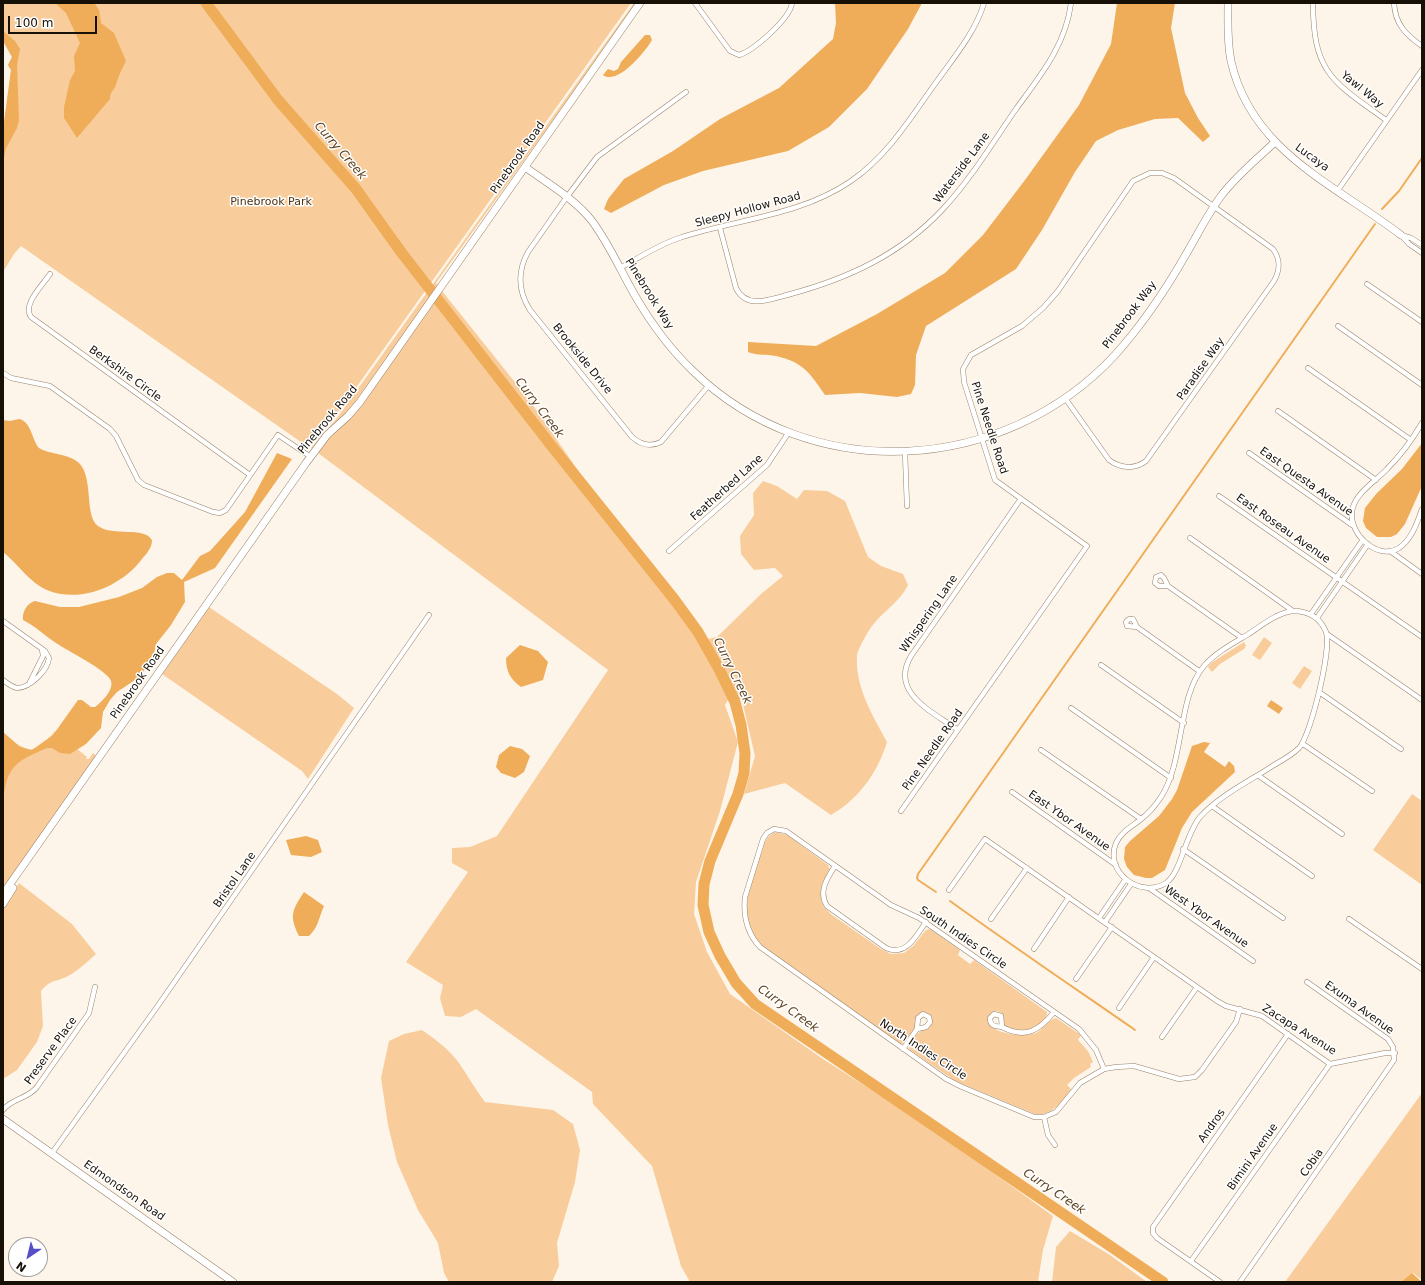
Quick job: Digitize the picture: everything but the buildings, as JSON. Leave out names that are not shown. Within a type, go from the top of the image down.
[{"type":"street","name":"Pinebrook Road","points":[[3,894],[310,457],[327,435],[356,407],[640,3]]},
{"type":"street","points":[[695,3],[730,51],[735,55],[742,54],[775,30],[790,10],[792,3]]},
{"type":"street","name":"Sleepy Hollow Road","points":[[620,268],[671,241],[810,204],[839,189],[870,166],[885,151],[906,125],[970,34],[984,3]]},
{"type":"street","name":"Waterside Lane","points":[[720,228],[736,288],[741,296],[752,302],[821,285],[863,269],[886,256],[925,226],[944,208],[968,178],[1056,52],[1064,34],[1071,3]]},
{"type":"street","name":"Lucaya","points":[[1228,3],[1229,44],[1238,83],[1253,115],[1274,142],[1291,157],[1401,234]]},
{"type":"street","name":"Yawl Way","points":[[1313,3],[1314,35],[1323,65],[1337,83],[1346,91],[1386,120]]},
{"type":"street","points":[[1394,3],[1396,15],[1401,28],[1422,46]]},
{"type":"street","points":[[1338,190],[1422,70]]},
{"type":"street","points":[[566,198],[597,158],[686,92]]},
{"type":"street","name":"Pinebrook Way","points":[[525,168],[566,198],[591,220],[660,335],[683,362],[709,385],[744,410],[789,432],[826,444],[853,449],[905,452],[944,448],[981,439],[1025,422],[1065,398],[1100,370],[1131,336],[1173,275],[1214,206],[1230,186],[1274,142]]},
{"type":"street","name":"Pine Needle Road","points":[[901,811],[1088,546],[1020,500],[995,480],[964,382],[963,372],[966,362],[974,353],[999,341],[1022,326],[1050,300],[1096,238],[1133,181],[1150,173],[1167,175],[1214,206]]},
{"type":"street","name":"Brookside Drive","points":[[566,198],[528,252],[522,265],[520,285],[524,299],[530,310],[632,437],[640,443],[651,445],[661,442],[709,385]]},
{"type":"street","name":"Paradise Way","points":[[1065,398],[1104,455],[1113,463],[1124,466],[1135,466],[1146,461],[1152,454],[1274,281],[1278,272],[1279,262],[1273,249],[1214,206]]},
{"type":"street","points":[[1401,234],[1422,245]]},
{"type":"street","points":[[1401,234],[1409,244],[1422,253]]},
{"type":"street","name":"Berkshire Circle","points":[[50,274],[30,303],[28,309],[31,317],[250,475]]},
{"type":"street","points":[[1367,284],[1422,322]]},
{"type":"street","points":[[1338,326],[1422,385]]},
{"type":"street","points":[[1308,368],[1411,440]]},
{"type":"street","points":[[3,373],[11,378],[48,385],[110,429],[116,436],[138,480],[145,486],[210,512],[220,513],[226,510],[278,435],[310,457]]},
{"type":"street","points":[[1278,411],[1376,480]]},
{"type":"street","points":[[1422,423],[1395,461],[1360,494],[1352,511],[1352,525],[1362,540],[1378,549],[1390,551],[1422,574]]},
{"type":"street","name":"Featherbed Lane","points":[[669,552],[775,457],[789,432]]},
{"type":"street","points":[[905,452],[907,506]]},
{"type":"street","name":"East Questa Avenue","points":[[1249,453],[1352,525]]},
{"type":"street","name":"East Roseau Avenue","points":[[1219,496],[1422,637]]},
{"type":"street","name":"Whispering Lane","points":[[958,730],[914,699],[905,684],[905,668],[911,656],[1020,500]]},
{"type":"street","points":[[1390,551],[1399,547],[1408,539],[1422,510]]},
{"type":"street","points":[[1190,538],[1293,611]]},
{"type":"street","points":[[1311,614],[1362,540]]},
{"type":"street","points":[[1317,618],[1368,544]]},
{"type":"street","points":[[1168,586],[1242,638]]},
{"type":"street","points":[[1326,634],[1326,652],[1319,692],[1303,744],[1259,776],[1212,806],[1195,824],[1183,849],[1175,872],[1171,878],[1160,886],[1149,888],[1128,882],[1116,865],[1114,850],[1117,841],[1126,830],[1141,819],[1158,801],[1171,778],[1191,689],[1199,671],[1212,657],[1242,638],[1281,614],[1293,611],[1311,614],[1317,618],[1326,634],[1422,700]]},
{"type":"street","name":"Bristol Lane","points":[[52,1153],[166,995],[429,615]]},
{"type":"street","points":[[3,621],[48,654],[48,664],[24,687],[17,688],[3,680]]},
{"type":"street","points":[[1137,627],[1199,671]]},
{"type":"street","points":[[30,682],[43,656],[41,648]]},
{"type":"street","points":[[1101,665],[1184,723]]},
{"type":"street","points":[[1319,692],[1401,749]]},
{"type":"street","points":[[1071,708],[1171,778]]},
{"type":"street","points":[[1303,744],[1372,791]]},
{"type":"street","points":[[1041,750],[1141,819]]},
{"type":"street","points":[[1259,776],[1342,834]]},
{"type":"street","name":"East Ybor Avenue","points":[[1012,792],[1116,865]]},
{"type":"street","points":[[1212,806],[1312,876]]},
{"type":"street","name":"South Indies Circle","points":[[774,829],[786,831],[891,905],[926,922],[1079,1030],[1089,1039],[1096,1050],[1104,1069]]},
{"type":"street","name":"North Indies Circle","points":[[774,829],[767,833],[763,839],[745,897],[745,919],[752,937],[768,955],[956,1084],[1034,1116],[1044,1117]]},
{"type":"street","name":"Zacapa Avenue","points":[[949,890],[985,839],[1222,1004],[1262,1016],[1330,1064],[1385,1053],[1395,1053]]},
{"type":"street","points":[[1183,849],[1283,918]]},
{"type":"street","name":"Pinebrook Road","points":[[3,904],[33,851]]},
{"type":"street","points":[[835,866],[826,881],[823,892],[827,906],[886,948],[897,951],[908,947],[926,922]]},
{"type":"street","points":[[991,919],[1027,868]]},
{"type":"street","points":[[1099,918],[1128,882]]},
{"type":"street","points":[[1105,922],[1128,882]]},
{"type":"street","name":"West Ybor Avenue","points":[[1149,888],[1253,961]]},
{"type":"street","points":[[1034,949],[1069,898]]},
{"type":"street","points":[[1349,919],[1422,969]]},
{"type":"street","points":[[1076,979],[1112,927]]},
{"type":"street","points":[[1119,1008],[1154,957]]},
{"type":"street","name":"Exuma Avenue","points":[[1306,982],[1385,1037],[1391,1043],[1395,1053]]},
{"type":"street","name":"Preserve Place","points":[[3,1110],[10,1102],[29,1095],[37,1087],[89,1013],[95,987]]},
{"type":"street","points":[[1162,1037],[1197,987]]},
{"type":"street","points":[[1054,1145],[1048,1135],[1044,1117],[1060,1109],[1080,1083],[1104,1069],[1134,1066],[1182,1080],[1195,1077],[1202,1070],[1237,1020],[1240,1009]]},
{"type":"street","points":[[1002,1027],[1015,1032],[1029,1032],[1044,1025],[1054,1012]]},
{"type":"street","points":[[903,1049],[917,1029]]},
{"type":"street","name":"Andros","points":[[1191,1261],[1157,1238],[1153,1234],[1152,1229],[1288,1034]]},
{"type":"street","name":"Cobia","points":[[1240,1282],[1392,1066],[1395,1053]]},
{"type":"street","name":"Bimini Avenue","points":[[1191,1261],[1330,1064]]},
{"type":"street","name":"Edmondson Road","points":[[3,1119],[233,1282]]},
{"type":"street","points":[[1191,1261],[1220,1282]]},
{"type":"green space","name":"Pinebrook Park","points":[[3,3],[631,3],[335,417],[308,447],[21,246],[14,254],[3,272],[3,130],[11,70],[8,65],[12,57],[3,41]]},
{"type":"green space","points":[[634,3],[637,3],[436,283],[438,286],[353,405],[313,449],[311,448],[337,418]]},
{"type":"green space","points":[[442,291],[530,401],[604,508],[708,639],[717,637],[761,594],[783,576],[775,568],[754,570],[741,554],[740,536],[754,515],[753,493],[763,481],[777,486],[797,499],[804,490],[827,491],[845,501],[868,557],[881,566],[903,574],[908,585],[905,591],[872,626],[863,641],[857,656],[857,668],[862,690],[871,712],[887,742],[873,774],[859,793],[841,808],[831,815],[785,783],[744,794],[755,756],[742,700],[731,695],[725,705],[738,742],[720,811],[696,882],[694,914],[707,952],[730,994],[823,1059],[927,1125],[1053,1216],[1043,1250],[1038,1282],[690,1282],[681,1266],[652,1166],[593,1104],[592,1092],[476,1009],[461,1017],[445,1016],[440,998],[443,985],[406,962],[468,872],[452,863],[452,848],[470,847],[497,836],[608,670],[318,453]]},
{"type":"green space","points":[[209,607],[337,694],[354,708],[308,779],[302,771],[162,674]]},
{"type":"green space","points":[[1264,637],[1272,643],[1260,660],[1252,655]]},
{"type":"green space","points":[[1244,642],[1246,646],[1244,649],[1220,664],[1212,672],[1208,667],[1211,663]]},
{"type":"green space","points":[[1304,666],[1312,671],[1300,689],[1292,683]]},
{"type":"green space","points":[[55,731],[87,757],[86,759],[89,759],[93,753],[97,756],[3,889],[3,732],[17,744],[29,750],[44,743]]},
{"type":"green space","points":[[1412,794],[1422,801],[1422,885],[1373,850]]},
{"type":"green space","points":[[775,832],[787,835],[828,865],[830,870],[821,890],[821,899],[824,907],[832,915],[881,949],[891,954],[904,953],[913,946],[926,930],[930,929],[960,950],[958,955],[970,964],[974,960],[1047,1012],[1043,1023],[1038,1027],[1024,1030],[1005,1026],[1000,1012],[994,1011],[988,1017],[989,1023],[993,1027],[999,1031],[1015,1035],[1030,1034],[1036,1033],[1056,1018],[1081,1035],[1078,1040],[1088,1051],[1093,1062],[1090,1064],[1091,1067],[1074,1078],[1067,1085],[1071,1089],[1053,1110],[1037,1115],[955,1081],[909,1049],[915,1036],[926,1028],[931,1017],[926,1013],[923,1012],[918,1014],[915,1028],[904,1043],[900,1044],[768,952],[757,939],[750,926],[747,912],[750,886],[765,842],[768,837]]},
{"type":"green space","points":[[19,883],[72,924],[96,954],[76,971],[64,978],[51,982],[41,991],[43,1026],[37,1042],[17,1070],[3,1079],[3,910]]},
{"type":"green space","points":[[422,1030],[451,1053],[485,1102],[553,1110],[573,1124],[580,1150],[575,1182],[557,1243],[559,1266],[552,1282],[449,1282],[444,1273],[438,1243],[418,1210],[397,1162],[388,1125],[381,1078],[389,1041],[404,1034]]},
{"type":"green space","points":[[1422,1093],[1422,1280],[1413,1273],[1401,1282],[1285,1282]]},
{"type":"green space","points":[[1070,1231],[1110,1255],[1147,1282],[1052,1282],[1056,1247]]},
{"type":"shaded area","points":[[55,3],[95,4],[99,10],[101,23],[114,33],[126,61],[110,99],[77,138],[64,118],[64,107],[70,80],[75,71],[74,56],[80,43],[66,13]]},
{"type":"shaded area","points":[[835,3],[922,3],[908,29],[867,89],[829,127],[788,151],[703,171],[664,185],[611,213],[604,209],[608,199],[624,179],[673,151],[720,119],[779,88],[833,39],[836,23]]},
{"type":"shaded area","points":[[1117,3],[1175,3],[1171,28],[1185,93],[1198,118],[1210,136],[1203,142],[1178,118],[1155,119],[1118,130],[1096,141],[1075,172],[1042,230],[1016,269],[926,326],[916,355],[915,385],[911,394],[897,397],[860,393],[825,395],[815,380],[799,365],[785,358],[748,352],[748,342],[816,346],[877,314],[945,273],[983,235],[1079,105],[1111,44]]},
{"type":"shaded area","points":[[3,31],[15,41],[20,49],[17,65],[19,120],[17,128],[6,148],[3,163],[3,130],[11,70],[8,65],[12,57],[3,41]]},
{"type":"shaded area","points":[[645,35],[650,35],[652,40],[638,59],[616,76],[609,77],[603,75],[608,69],[614,71],[618,69],[621,62]]},
{"type":"shaded area","points":[[19,419],[23,420],[29,427],[39,448],[70,457],[79,463],[84,470],[86,478],[91,514],[98,526],[112,531],[142,533],[152,540],[151,546],[146,555],[134,569],[112,584],[99,590],[86,593],[73,595],[60,594],[47,590],[35,583],[3,552],[3,420],[10,421]]},
{"type":"shaded area","points":[[1422,443],[1422,486],[1405,524],[1397,534],[1391,537],[1377,537],[1366,528],[1363,521],[1365,508],[1376,494],[1402,469]]},
{"type":"shaded area","points":[[277,453],[292,459],[215,568],[184,582],[185,602],[171,625],[156,644],[154,654],[141,676],[117,692],[110,700],[103,712],[101,728],[86,744],[70,754],[60,753],[52,748],[47,748],[19,762],[14,767],[6,782],[3,804],[3,732],[20,747],[32,750],[53,735],[78,700],[82,700],[91,707],[95,707],[101,702],[110,690],[111,686],[110,679],[101,670],[56,643],[23,620],[23,614],[27,606],[35,601],[60,607],[79,607],[119,597],[142,588],[157,577],[167,573],[174,573],[182,580],[200,556],[210,551],[245,512]]},
{"type":"shaded area","points":[[520,645],[538,651],[548,662],[543,680],[521,687],[509,674],[506,658]]},
{"type":"shaded area","points":[[1271,700],[1283,708],[1279,714],[1267,706]]},
{"type":"shaded area","points":[[1204,742],[1210,743],[1204,752],[1225,767],[1229,761],[1234,766],[1235,772],[1192,812],[1182,828],[1165,870],[1152,878],[1134,875],[1127,867],[1124,859],[1125,847],[1159,816],[1172,799],[1177,790],[1192,746]]},
{"type":"shaded area","points":[[510,746],[522,749],[530,756],[524,772],[515,778],[501,773],[496,767],[499,755]]},
{"type":"shaded area","points":[[306,836],[318,840],[322,852],[311,857],[291,855],[286,840]]},
{"type":"shaded area","points":[[304,892],[324,906],[312,933],[309,936],[299,936],[294,923],[293,913]]},
{"type":"shaded area","points":[[1412,1273],[1422,1282],[1401,1282]]},
{"type":"waterway","name":"Curry Creek","points":[[206,3],[278,100],[356,189],[401,252],[550,444],[674,599],[698,632],[719,669],[735,702],[741,725],[745,753],[744,773],[738,794],[710,861],[704,884],[703,905],[709,932],[720,956],[736,983],[755,1004],[1163,1282]]},
{"type":"waterway","points":[[1382,209],[1399,191],[1422,158]]},
{"type":"waterway","points":[[936,892],[918,880],[918,874],[1375,224]]},
{"type":"waterway","points":[[950,901],[1135,1030]]}]
